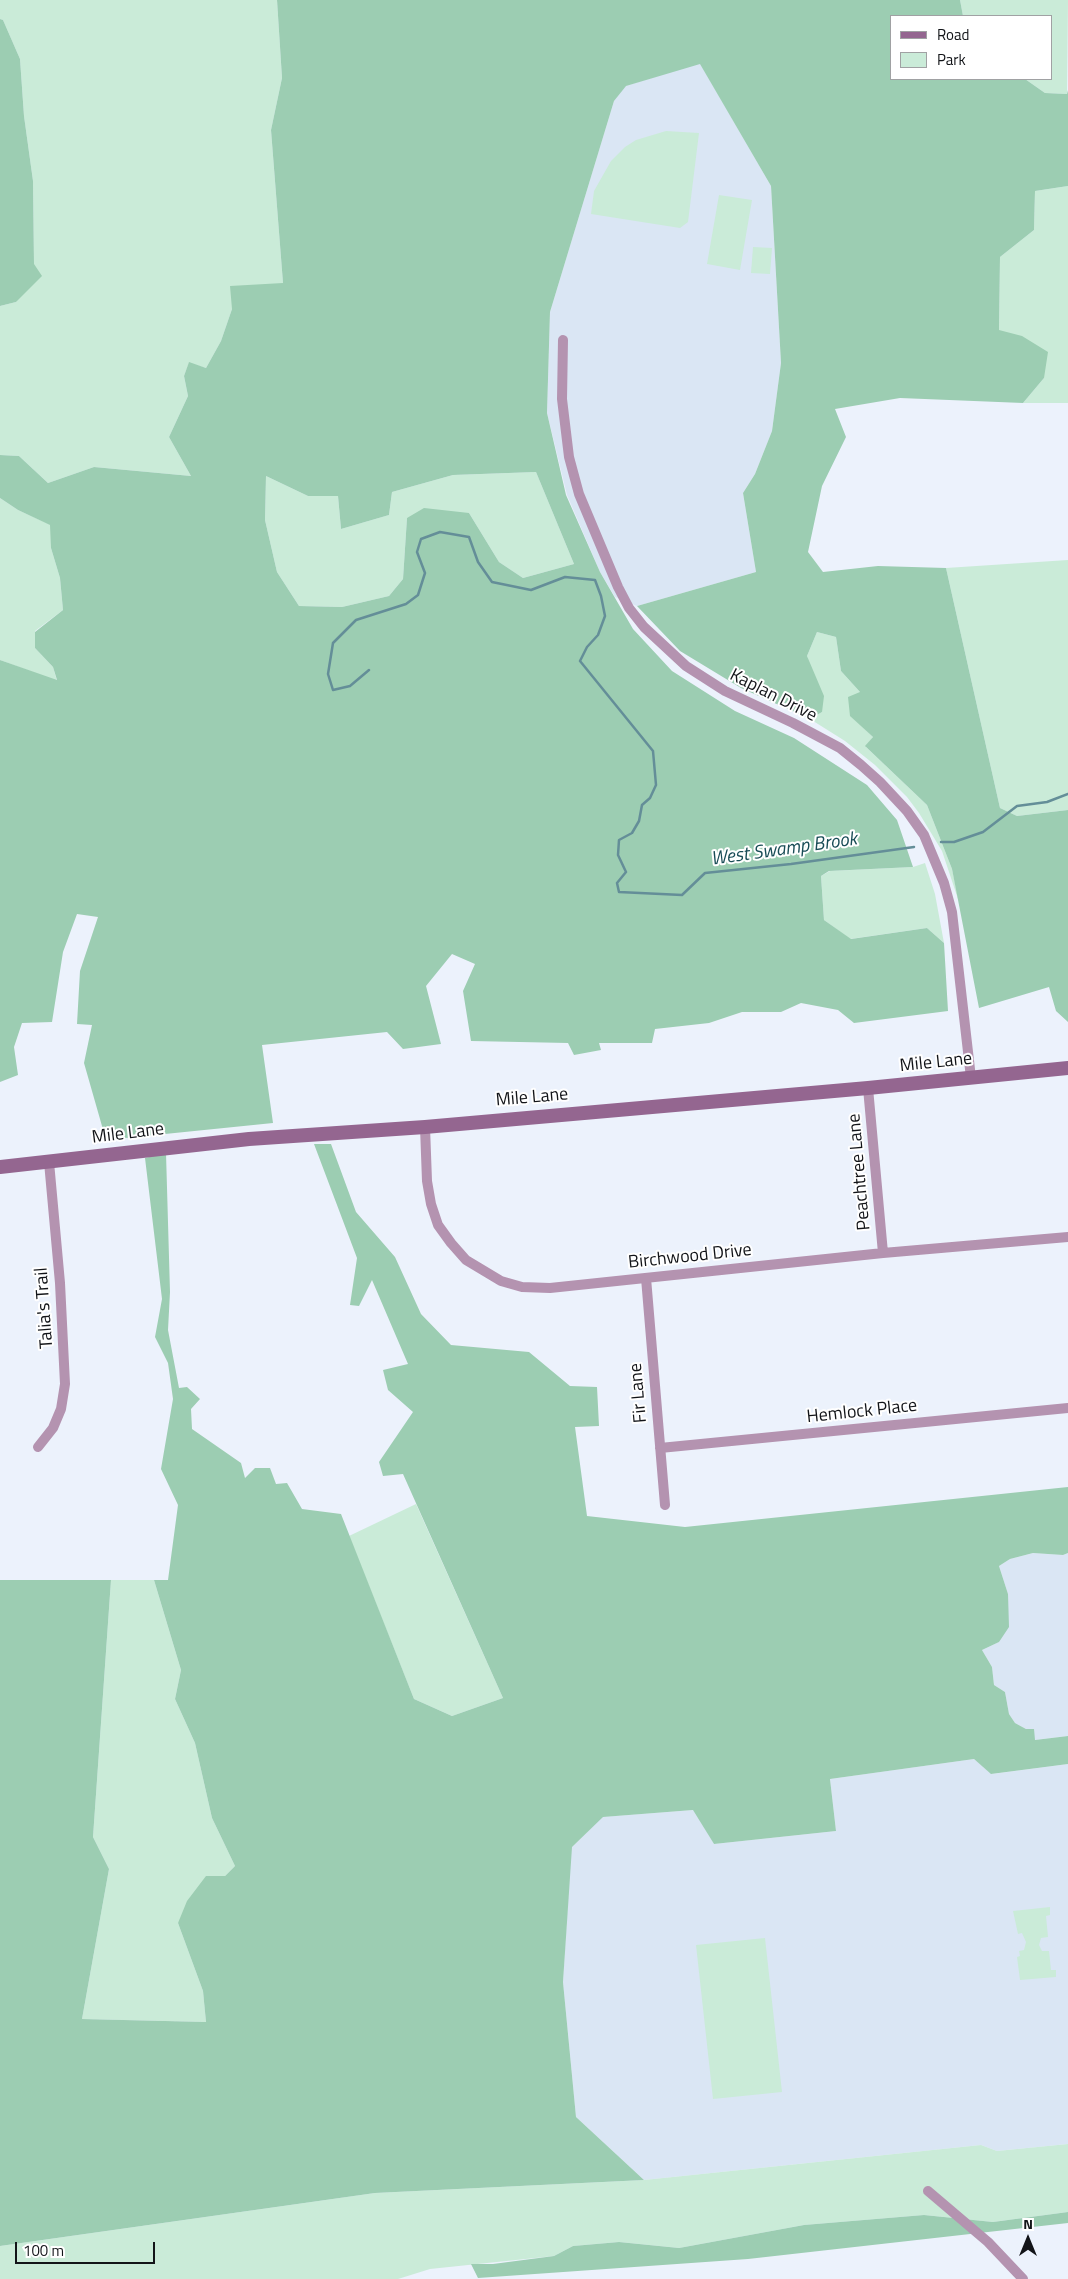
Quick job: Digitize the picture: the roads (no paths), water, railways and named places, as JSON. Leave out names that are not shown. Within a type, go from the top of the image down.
[{"type":"street","name":"Kaplan Drive","points":[[563,340],[562,399],[569,457],[579,494],[618,587],[629,608],[644,628],[686,666],[725,691],[794,723],[847,754],[880,782],[907,811],[924,835],[944,884],[952,912],[971,1078]]},
{"type":"street","name":"Mile Lane","points":[[0,1167],[250,1139],[868,1088],[1068,1068]]},
{"type":"street","name":"Peachtree Lane","points":[[868,1088],[883,1254]]},
{"type":"street","name":"Birchwood Drive","points":[[425,1126],[427,1181],[431,1204],[438,1225],[450,1243],[466,1260],[501,1281],[522,1287],[550,1288],[1068,1237]]},
{"type":"street","name":"Talia's Trail","points":[[38,1447],[53,1428],[65,1384],[60,1283],[49,1162]]},
{"type":"street","name":"Fir Lane","points":[[646,1278],[665,1505]]},
{"type":"street","name":"Hemlock Place","points":[[660,1448],[1068,1408]]},
{"type":"street","points":[[928,2191],[988,2242],[1023,2279]]},
{"type":"waterway","name":"West Swamp Brook","points":[[369,670],[350,686],[333,690],[328,674],[333,643],[356,620],[406,604],[418,595],[425,573],[417,552],[421,539],[440,532],[469,537],[478,562],[492,582],[531,590],[565,577],[595,580],[605,616],[598,635],[587,647],[580,661],[653,751],[656,785],[650,798],[642,805],[639,821],[632,833],[619,840],[618,855],[626,872],[617,883],[619,892],[682,895],[705,873],[791,864],[914,847]]},
{"type":"waterway","name":"West Swamp Brook","points":[[941,842],[954,842],[983,832],[1017,806],[1047,802],[1068,794]]}]
